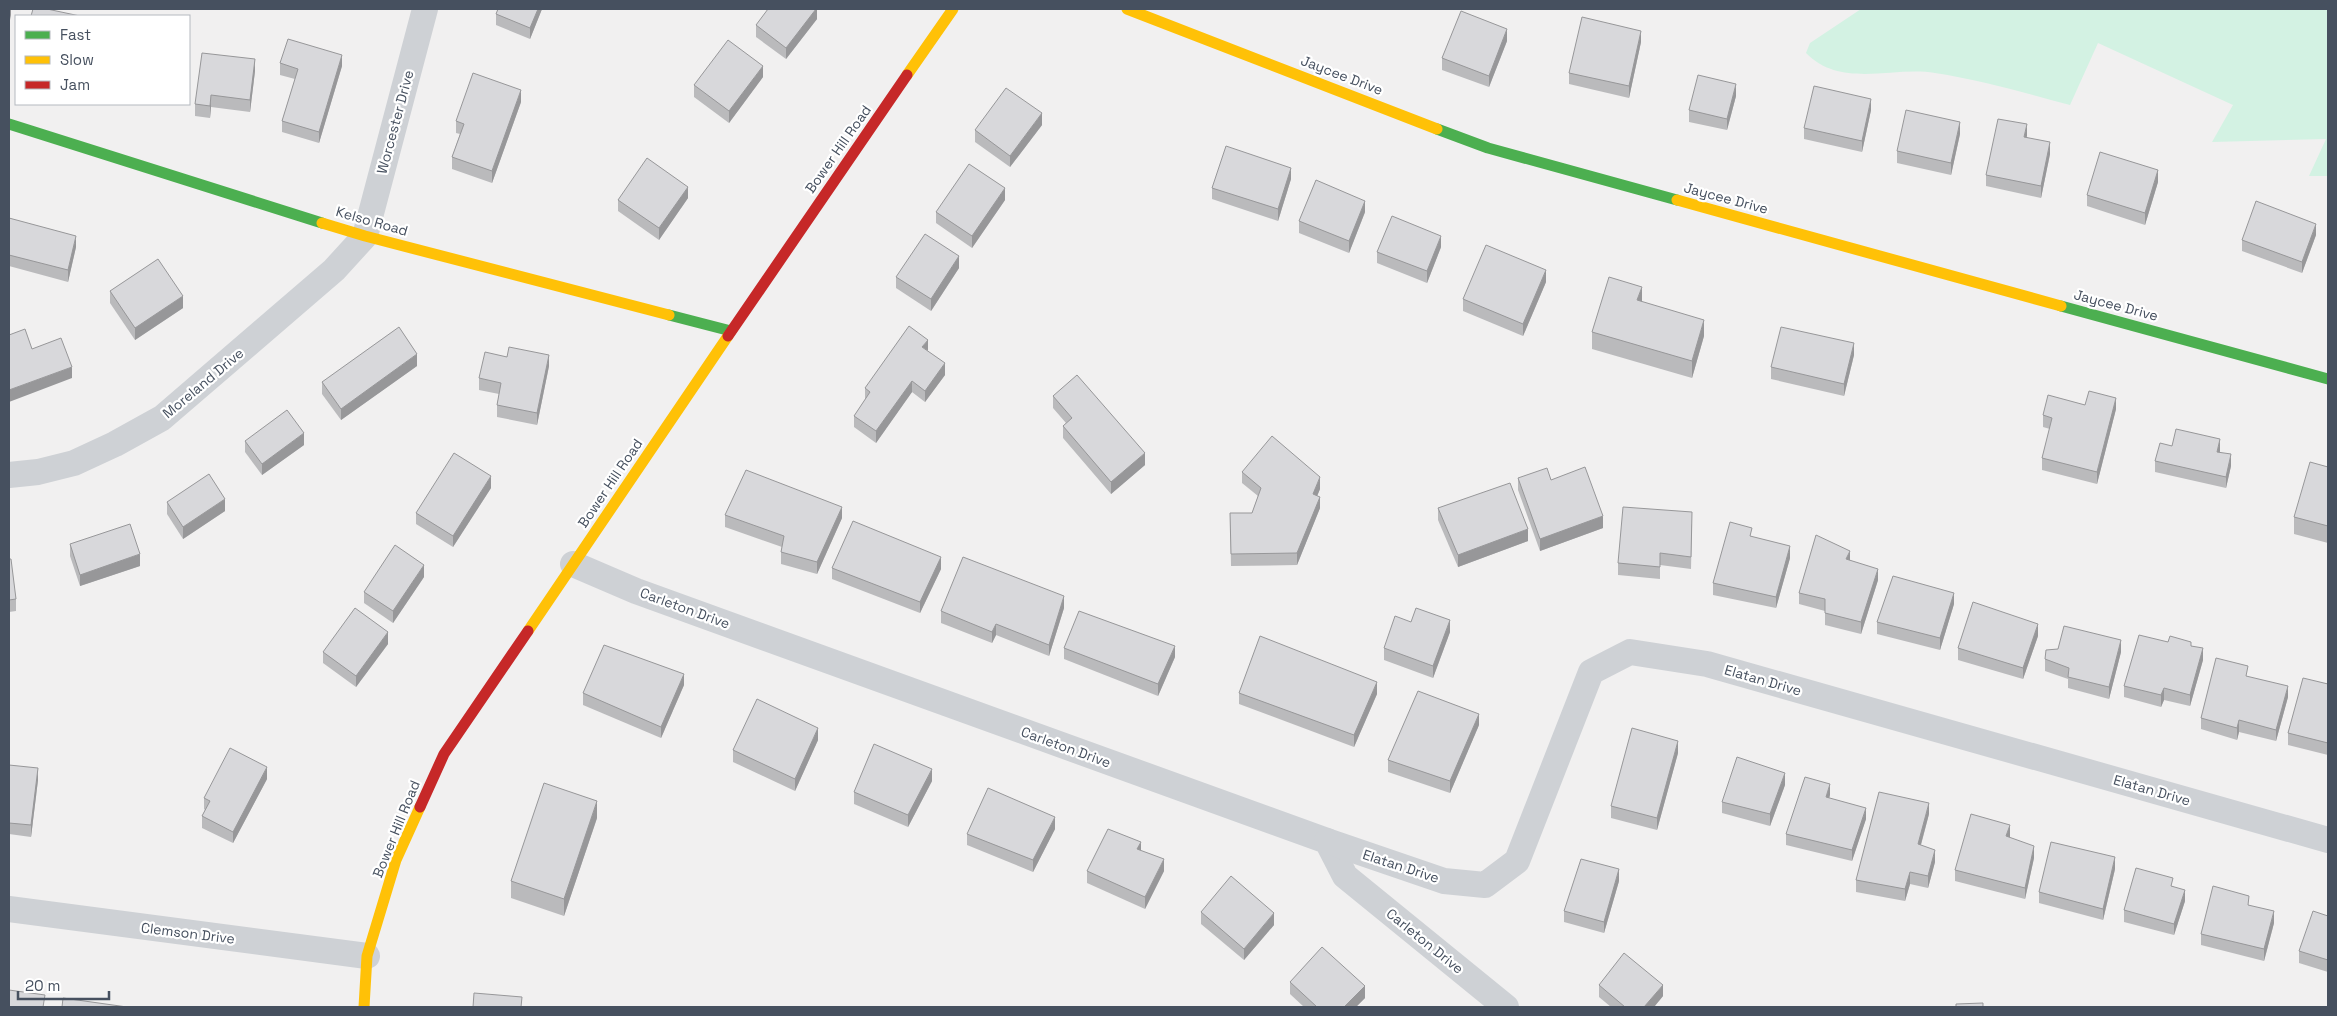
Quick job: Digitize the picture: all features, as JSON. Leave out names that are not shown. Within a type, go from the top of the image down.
[{"type":"street","name":"Worcester Drive","points":[[365,236],[426,9]]},
{"type":"street","name":"Bower Hill Road","points":[[364,1007],[368,956],[396,860],[444,754],[731,331],[953,9]]},
{"type":"street","name":"Jaycee Drive","points":[[1127,9],[1488,148],[2328,379]]},
{"type":"street","name":"Kelso Road","points":[[9,124],[365,236],[731,331]]},
{"type":"street","name":"Moreland Drive","points":[[9,475],[38,472],[74,463],[115,444],[162,418],[334,270],[365,236]]},
{"type":"street","name":"Carleton Drive","points":[[574,564],[636,591],[1327,842],[1345,876],[1506,1007]]},
{"type":"street","name":"Elatan Drive","points":[[1327,842],[1444,881],[1485,886],[1517,860],[1590,672],[1630,652],[1707,664],[2328,840]]},
{"type":"street","name":"Clemson Drive","points":[[9,909],[368,956]]},
{"type":"green space","points":[[1861,9],[2328,9],[2328,176],[2309,176],[2326,139],[2212,142],[2233,105],[2098,43],[2070,105],[1986,83],[1935,73],[1868,74],[1835,70],[1820,64],[1806,53],[1810,43]]},
{"type":"building","points":[[33,9],[47,9],[75,15],[31,15]]},
{"type":"building","points":[[498,9],[538,9],[530,28],[496,14]]},
{"type":"building","points":[[768,9],[816,9],[786,48],[756,25]]},
{"type":"building","points":[[1461,11],[1507,29],[1489,76],[1442,58]]},
{"type":"building","points":[[1582,17],[1641,31],[1629,86],[1569,73]]},
{"type":"building","points":[[288,39],[342,55],[319,132],[282,121],[298,69],[280,63]]},
{"type":"building","points":[[728,40],[763,66],[729,111],[694,85]]},
{"type":"building","points":[[202,53],[255,59],[250,100],[211,95],[210,106],[195,104]]},
{"type":"building","points":[[473,73],[521,90],[492,171],[452,157],[464,124],[456,121]]},
{"type":"building","points":[[1698,75],[1736,84],[1727,119],[1689,110]]},
{"type":"building","points":[[1814,86],[1871,99],[1862,141],[1804,128]]},
{"type":"building","points":[[1006,88],[1042,113],[1010,156],[975,130]]},
{"type":"building","points":[[1906,110],[1960,122],[1951,163],[1897,151]]},
{"type":"building","points":[[1998,119],[2027,124],[2024,137],[2050,142],[2041,186],[1986,175]]},
{"type":"building","points":[[1226,146],[1291,168],[1278,209],[1212,188]]},
{"type":"building","points":[[2100,152],[2158,170],[2145,213],[2087,195]]},
{"type":"building","points":[[647,158],[688,187],[659,228],[618,200]]},
{"type":"building","points":[[969,164],[1005,188],[972,236],[936,212]]},
{"type":"building","points":[[1316,180],[1365,201],[1349,241],[1299,221]]},
{"type":"building","points":[[2256,201],[2316,224],[2302,262],[2242,240]]},
{"type":"building","points":[[1392,216],[1441,236],[1427,271],[1377,252]]},
{"type":"building","points":[[9,218],[76,236],[68,270],[9,255]]},
{"type":"building","points":[[925,234],[959,256],[931,299],[896,277]]},
{"type":"building","points":[[1486,245],[1546,270],[1523,324],[1463,299]]},
{"type":"building","points":[[158,259],[183,296],[135,328],[110,291]]},
{"type":"building","points":[[1609,277],[1642,287],[1637,300],[1704,320],[1692,361],[1592,332]]},
{"type":"building","points":[[909,326],[928,340],[922,347],[945,363],[925,391],[912,381],[876,431],[854,416],[870,392],[865,388]]},
{"type":"building","points":[[399,327],[417,354],[341,409],[322,382]]},
{"type":"building","points":[[1781,327],[1854,343],[1844,384],[1771,367]]},
{"type":"building","points":[[25,329],[32,349],[61,338],[72,367],[9,390],[9,335]]},
{"type":"building","points":[[509,347],[549,355],[537,413],[497,405],[501,383],[479,378],[485,352],[507,357]]},
{"type":"building","points":[[1077,375],[1145,453],[1111,482],[1063,426],[1072,418],[1053,396]]},
{"type":"building","points":[[2089,391],[2116,398],[2097,472],[2042,458],[2052,418],[2043,415],[2048,395],[2085,405]]},
{"type":"building","points":[[287,410],[304,433],[262,464],[245,441]]},
{"type":"building","points":[[2176,429],[2220,439],[2217,452],[2231,454],[2226,477],[2155,461],[2160,443],[2172,446]]},
{"type":"building","points":[[1272,436],[1320,477],[1313,494],[1320,497],[1297,553],[1231,554],[1230,513],[1252,513],[1261,488],[1242,472]]},
{"type":"building","points":[[454,453],[491,476],[453,536],[416,513]]},
{"type":"building","points":[[2310,462],[2328,467],[2328,526],[2294,517]]},
{"type":"building","points":[[1585,467],[1603,516],[1540,539],[1518,478],[1547,468],[1551,480]]},
{"type":"building","points":[[746,470],[842,507],[817,562],[781,552],[784,536],[725,515]]},
{"type":"building","points":[[209,474],[225,499],[183,527],[167,502]]},
{"type":"building","points":[[1510,483],[1528,529],[1458,555],[1438,508]]},
{"type":"building","points":[[1623,507],[1692,512],[1691,557],[1660,553],[1660,567],[1618,563]]},
{"type":"building","points":[[853,521],[941,557],[920,602],[832,568]]},
{"type":"building","points":[[1730,522],[1752,528],[1750,536],[1790,546],[1776,597],[1713,583]]},
{"type":"building","points":[[130,524],[140,554],[80,575],[70,544]]},
{"type":"building","points":[[1816,535],[1850,551],[1846,559],[1878,569],[1861,622],[1825,613],[1825,599],[1799,593]]},
{"type":"building","points":[[395,545],[424,565],[393,611],[364,592]]},
{"type":"building","points":[[963,557],[1064,596],[1049,645],[996,624],[992,632],[941,611]]},
{"type":"building","points":[[9,559],[11,559],[16,599],[9,600]]},
{"type":"building","points":[[1893,576],[1954,593],[1940,638],[1877,622]]},
{"type":"building","points":[[1973,602],[2038,624],[2023,668],[1958,648]]},
{"type":"building","points":[[355,608],[388,632],[356,676],[323,652]]},
{"type":"building","points":[[1416,608],[1450,620],[1433,666],[1384,648],[1395,616],[1411,622]]},
{"type":"building","points":[[1079,611],[1175,646],[1158,684],[1064,648]]},
{"type":"building","points":[[2064,626],[2121,640],[2109,687],[2068,677],[2069,668],[2045,659],[2046,650],[2058,649]]},
{"type":"building","points":[[2139,635],[2168,642],[2170,636],[2191,642],[2191,646],[2203,648],[2190,695],[2164,688],[2161,695],[2124,686]]},
{"type":"building","points":[[1260,636],[1377,682],[1354,735],[1239,693]]},
{"type":"building","points":[[604,645],[684,674],[661,727],[583,693]]},
{"type":"building","points":[[2216,658],[2248,666],[2246,676],[2288,686],[2276,730],[2239,720],[2237,728],[2201,718]]},
{"type":"building","points":[[2303,678],[2328,684],[2328,743],[2288,733]]},
{"type":"building","points":[[1418,691],[1479,714],[1450,781],[1388,760]]},
{"type":"building","points":[[757,699],[818,728],[795,779],[733,750]]},
{"type":"building","points":[[1632,728],[1678,741],[1657,818],[1611,806]]},
{"type":"building","points":[[874,744],[932,769],[908,815],[854,792]]},
{"type":"building","points":[[230,748],[267,767],[233,832],[202,816],[210,801],[204,798]]},
{"type":"building","points":[[1737,757],[1785,773],[1770,814],[1722,802]]},
{"type":"building","points":[[9,765],[38,768],[31,825],[9,823]]},
{"type":"building","points":[[1805,777],[1830,784],[1826,797],[1866,808],[1852,850],[1786,834]]},
{"type":"building","points":[[544,783],[597,801],[564,899],[511,881]]},
{"type":"building","points":[[988,788],[1055,817],[1033,860],[967,834]]},
{"type":"building","points":[[1879,792],[1929,803],[1918,844],[1935,850],[1928,876],[1910,872],[1905,889],[1856,880]]},
{"type":"building","points":[[1971,814],[2010,825],[2006,836],[2034,846],[2025,888],[1955,870]]},
{"type":"building","points":[[1108,829],[1141,842],[1137,849],[1164,859],[1145,897],[1087,871]]},
{"type":"building","points":[[2051,842],[2115,857],[2103,909],[2039,892]]},
{"type":"building","points":[[1581,859],[1619,869],[1604,922],[1564,911]]},
{"type":"building","points":[[2136,868],[2173,878],[2171,886],[2185,890],[2174,924],[2124,910]]},
{"type":"building","points":[[1231,876],[1274,913],[1244,949],[1201,912]]},
{"type":"building","points":[[2213,886],[2249,896],[2248,905],[2274,911],[2264,949],[2201,934]]},
{"type":"building","points":[[2313,911],[2328,916],[2328,960],[2299,951]]},
{"type":"building","points":[[1322,947],[1365,986],[1344,1007],[1317,1007],[1290,982]]},
{"type":"building","points":[[1624,953],[1663,985],[1644,1007],[1625,1007],[1599,985]]},
{"type":"building","points":[[9,990],[45,995],[43,1007],[9,1007]]},
{"type":"building","points":[[474,993],[522,997],[521,1007],[473,1007]]},
{"type":"building","points":[[63,998],[127,1007],[62,1007]]},
{"type":"building","points":[[1983,1003],[1983,1007],[1956,1007],[1956,1004]]},
{"type":"traffic: fast","points":[[9,124],[322,223]]},
{"type":"traffic: fast","points":[[1437,129],[1488,148],[1677,200]]},
{"type":"traffic: fast","points":[[2061,306],[2328,379]]},
{"type":"traffic: fast","points":[[669,315],[731,331]]},
{"type":"traffic: slow","points":[[907,75],[953,9]]},
{"type":"traffic: slow","points":[[1127,9],[1437,129]]},
{"type":"traffic: slow","points":[[1677,200],[2061,306]]},
{"type":"traffic: slow","points":[[322,223],[365,236],[669,315]]},
{"type":"traffic: slow","points":[[528,631],[728,336]]},
{"type":"traffic: slow","points":[[364,1007],[367,956],[396,860],[420,807]]},
{"type":"traffic: jam","points":[[728,336],[907,75]]},
{"type":"traffic: jam","points":[[420,807],[444,754],[528,631]]}]
